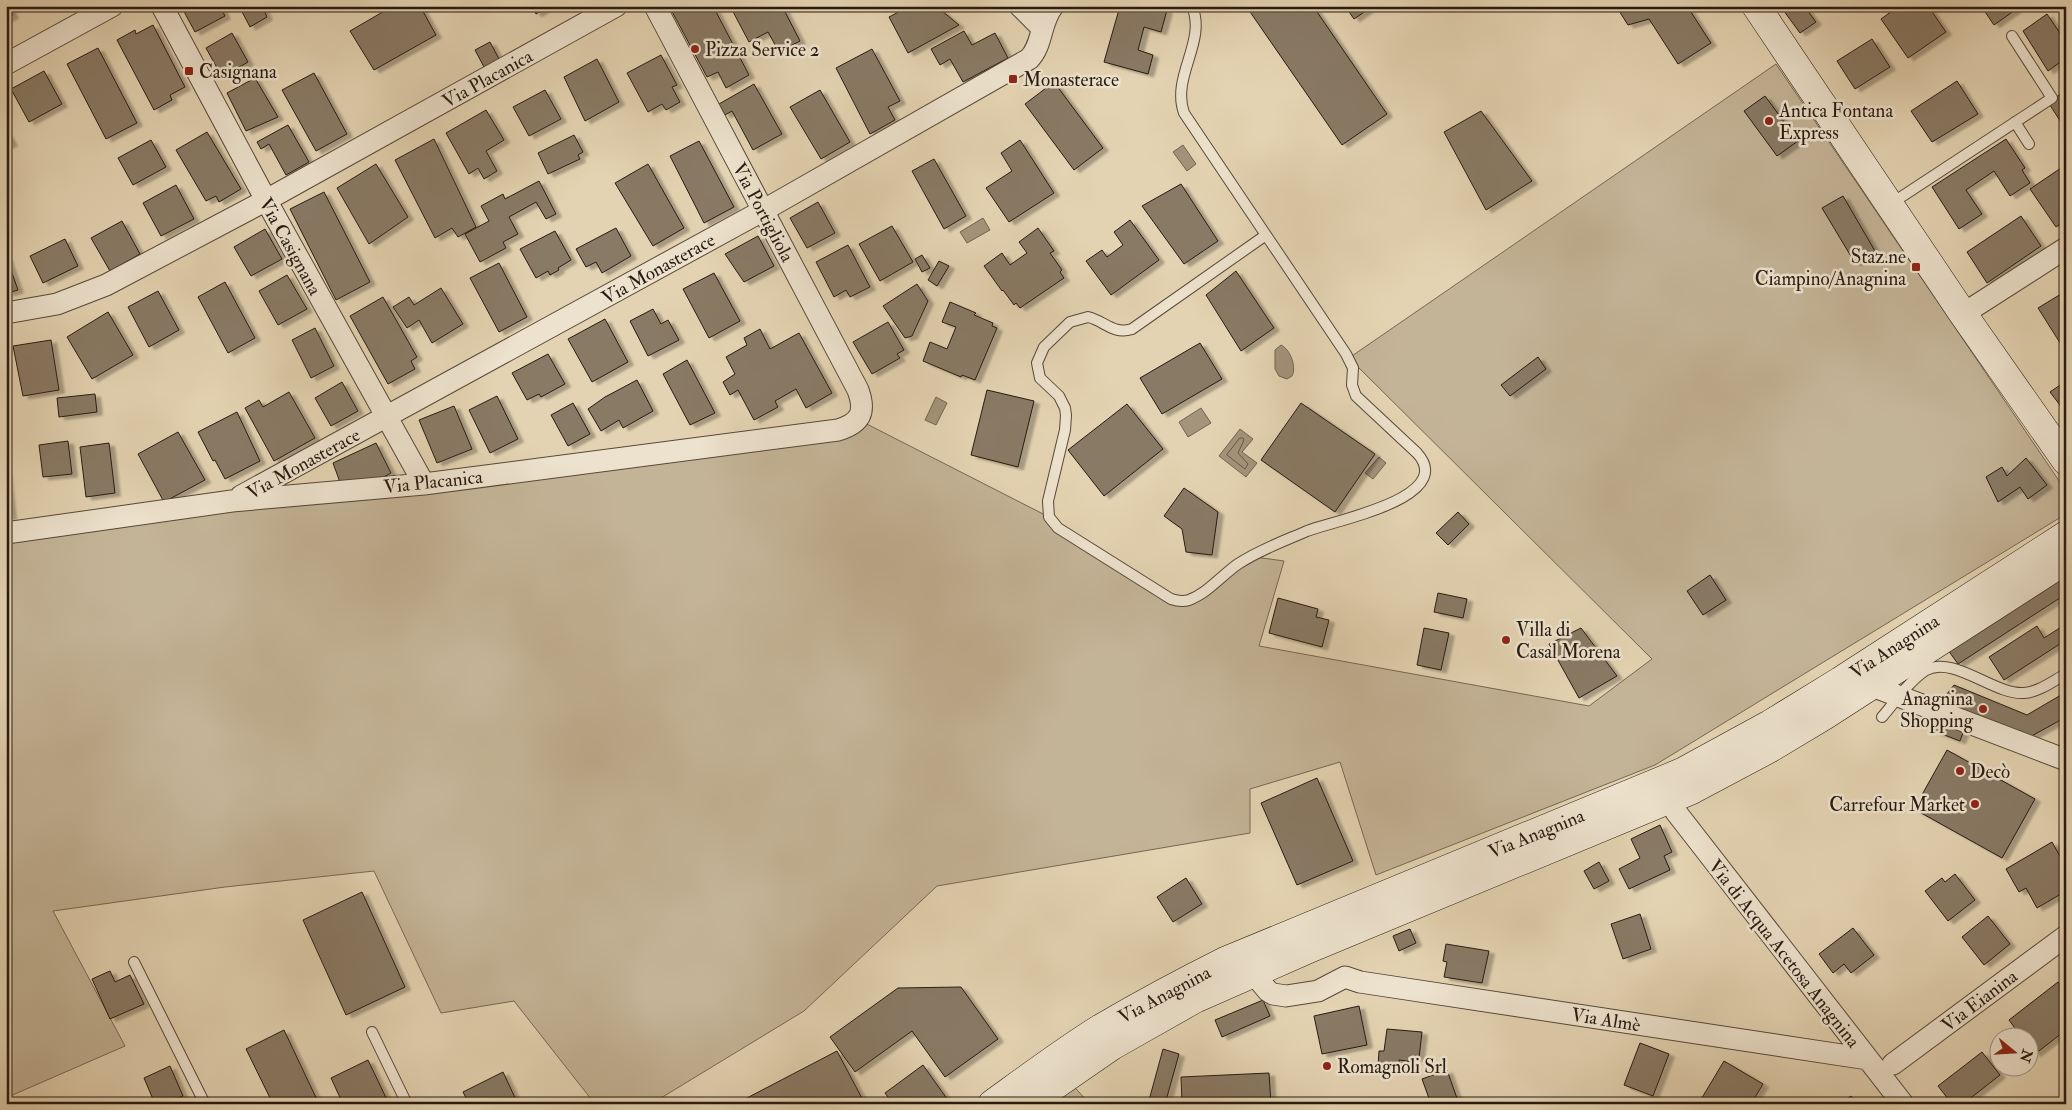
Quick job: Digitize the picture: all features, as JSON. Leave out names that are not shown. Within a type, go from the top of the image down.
[{"type":"main road","points":[[1756,6],[1963,314],[2066,461]]},
{"type":"main road","name":"Via Anagnina","points":[[992,1104],[1052,1060],[1101,1028],[1177,985],[1225,961],[1682,772],[1770,724],[1840,681],[2066,535]]},
{"type":"main road","name":"Via Anagnina","points":[[1028,1104],[1082,1066],[1146,1026],[1195,1000],[1253,973],[1671,800],[1769,749],[1872,686],[2063,563]]},
{"type":"street","points":[[6,64],[112,6]]},
{"type":"street","name":"Via Casignana","points":[[162,6],[266,200],[424,484]]},
{"type":"street","name":"Via Placanica","points":[[6,313],[57,304],[88,294],[266,200],[616,6]]},
{"type":"street","name":"Via Portigliola","points":[[655,6],[858,390],[862,405],[858,419]]},
{"type":"street","points":[[1020,6],[1042,28]]},
{"type":"street","name":"Via Monasterace","points":[[232,501],[764,210],[1029,59],[1036,50],[1042,28],[1052,6]]},
{"type":"street","points":[[1963,314],[2066,248]]},
{"type":"street","name":"Via Placanica","points":[[6,533],[232,501],[424,484],[838,430],[850,426],[858,419]]},
{"type":"street","points":[[1872,686],[2066,760]]},
{"type":"street","points":[[1671,800],[1682,772]]},
{"type":"street","name":"Via di Acqua Acetosa Anagnina","points":[[1671,800],[1681,818],[1903,1104]]},
{"type":"street","name":"Via Eianina","points":[[1893,1064],[2066,936]]},
{"type":"street","name":"Via Almè","points":[[1253,973],[1273,994],[1286,996],[1318,991],[1345,977],[1370,983],[1868,1059]]},
{"type":"lane","points":[[1192,6],[1196,19],[1195,33],[1181,84],[1181,106],[1186,118],[1266,236],[1350,361],[1353,368],[1352,385],[1356,396],[1417,453],[1425,463],[1426,475],[1418,486],[1386,506],[1289,539],[1239,564],[1198,596],[1185,601],[1171,600],[1058,528],[1049,517],[1048,501],[1065,430],[1066,415],[1059,396],[1040,378],[1037,363],[1044,347],[1070,322],[1088,317],[1114,330],[1132,329],[1266,236]]},
{"type":"lane","points":[[1889,205],[2052,98],[2012,36]]},
{"type":"lane","points":[[2015,122],[2029,144]]},
{"type":"lane","points":[[1882,718],[1900,696],[1925,671],[1939,666],[1956,670],[2006,690],[2024,693],[2038,689],[2066,674]]},
{"type":"lane","points":[[134,962],[205,1104]]},
{"type":"lane","points":[[372,1032],[407,1104]]},
{"type":"shaded area","points":[[1776,64],[2066,491],[2066,514],[1655,765],[1376,875],[1340,762],[1250,789],[1250,833],[937,886],[804,1011],[651,1104],[595,1104],[514,1001],[441,1013],[374,871],[225,887],[53,911],[125,1046],[8,1097],[11,1104],[6,1104],[6,533],[857,419],[1049,517],[1166,598],[1185,601],[1248,556],[1284,561],[1259,646],[1589,706],[1652,659],[1349,358]]},
{"type":"shaded area","points":[[1065,1077],[1090,1104],[1027,1104]]},
{"type":"water","points":[[1183,145],[1196,164],[1187,171],[1173,152]]},
{"type":"water","points":[[983,218],[990,230],[967,243],[960,232]]},
{"type":"water","points":[[1281,345],[1290,354],[1294,368],[1292,376],[1287,379],[1279,376],[1275,369],[1275,350]]},
{"type":"water","points":[[936,397],[947,403],[936,425],[925,420]]},
{"type":"water","points":[[1201,408],[1211,423],[1188,437],[1179,422]]},
{"type":"water","points":[[1240,429],[1253,439],[1242,452],[1257,463],[1246,477],[1219,456]]},
{"type":"water","points":[[1379,457],[1386,463],[1373,479],[1365,473]]},
{"type":"building","points":[[6,6],[8,6],[13,15],[6,19]]},
{"type":"building","points":[[181,6],[220,6],[225,16],[195,32]]},
{"type":"building","points":[[239,6],[262,6],[267,17],[250,27]]},
{"type":"building","points":[[393,6],[420,6],[436,35],[374,70],[350,31]]},
{"type":"building","points":[[532,6],[549,6],[536,14]]},
{"type":"building","points":[[669,6],[713,6],[749,75],[726,88],[718,72],[707,77]]},
{"type":"building","points":[[730,6],[782,6],[800,41],[779,52],[768,32],[749,42]]},
{"type":"building","points":[[910,6],[936,6],[959,25],[908,53],[889,17]]},
{"type":"building","points":[[1120,6],[1153,6],[1167,10],[1161,32],[1144,27],[1138,50],[1153,55],[1148,74],[1104,62]]},
{"type":"building","points":[[1246,6],[1313,6],[1387,114],[1342,145]]},
{"type":"building","points":[[1345,6],[1373,6],[1354,19]]},
{"type":"building","points":[[1616,6],[1687,6],[1711,43],[1678,64],[1649,19],[1628,25]]},
{"type":"building","points":[[1804,6],[1816,22],[1800,33],[1781,7]]},
{"type":"building","points":[[1899,6],[1928,6],[1946,32],[1908,58],[1881,19]]},
{"type":"building","points":[[1981,6],[2016,6],[2018,8],[1994,25]]},
{"type":"building","points":[[2047,14],[2066,42],[2066,58],[2048,71],[2023,31]]},
{"type":"building","points":[[153,25],[185,87],[170,95],[172,100],[154,110],[117,40],[135,30],[136,34]]},
{"type":"building","points":[[964,31],[972,45],[995,33],[1008,58],[963,82],[950,59],[940,65],[931,49]]},
{"type":"building","points":[[232,33],[248,62],[222,77],[206,48]]},
{"type":"building","points":[[1872,39],[1890,67],[1855,89],[1837,61]]},
{"type":"building","points":[[490,42],[499,59],[484,67],[475,50]]},
{"type":"building","points":[[98,48],[137,123],[106,139],[67,64]]},
{"type":"building","points":[[872,49],[900,101],[888,107],[895,120],[870,134],[836,68]]},
{"type":"building","points":[[661,55],[677,85],[672,87],[680,102],[666,110],[662,104],[648,112],[627,73]]},
{"type":"building","points":[[597,59],[619,102],[585,121],[564,77]]},
{"type":"building","points":[[44,71],[62,104],[29,122],[11,89]]},
{"type":"building","points":[[314,73],[347,134],[316,151],[282,90]]},
{"type":"building","points":[[255,78],[278,117],[246,131],[227,93]]},
{"type":"building","points":[[1957,81],[1978,114],[1932,142],[1911,111]]},
{"type":"building","points":[[1054,82],[1103,148],[1074,170],[1025,104]]},
{"type":"building","points":[[754,84],[782,134],[753,150],[732,111],[725,115],[719,104]]},
{"type":"building","points":[[545,90],[561,119],[529,136],[513,107]]},
{"type":"building","points":[[820,90],[850,142],[821,159],[790,107]]},
{"type":"building","points":[[2066,91],[2066,130],[2048,102]]},
{"type":"building","points":[[1765,96],[1798,141],[1777,156],[1744,111]]},
{"type":"building","points":[[486,110],[504,140],[486,151],[497,171],[484,179],[478,168],[469,174],[446,133]]},
{"type":"building","points":[[1481,111],[1532,181],[1486,210],[1444,132]]},
{"type":"building","points":[[288,125],[309,162],[286,175],[269,144],[261,149],[257,142]]},
{"type":"building","points":[[6,132],[12,143],[6,146]]},
{"type":"building","points":[[207,132],[241,189],[219,202],[216,196],[206,201],[176,150]]},
{"type":"building","points":[[574,135],[583,152],[578,155],[580,159],[548,174],[538,153]]},
{"type":"building","points":[[434,139],[476,227],[458,237],[452,228],[435,238],[395,160]]},
{"type":"building","points":[[2006,139],[2025,168],[2022,170],[2030,183],[2010,196],[1994,171],[1966,190],[1982,214],[1959,229],[1932,187]]},
{"type":"building","points":[[151,140],[166,167],[133,185],[118,158]]},
{"type":"building","points":[[1020,140],[1054,193],[1009,222],[986,188],[1012,171],[1001,153]]},
{"type":"building","points":[[699,141],[734,207],[704,223],[670,156]]},
{"type":"building","points":[[934,159],[966,216],[944,229],[912,171]]},
{"type":"building","points":[[376,164],[408,217],[369,244],[337,188]]},
{"type":"building","points":[[648,164],[684,228],[653,246],[615,183]]},
{"type":"building","points":[[2061,168],[2066,175],[2066,220],[2056,227],[2030,189]]},
{"type":"building","points":[[539,181],[556,214],[546,219],[536,202],[509,217],[518,234],[503,242],[506,248],[480,262],[465,234],[489,221],[481,206],[503,194],[505,199]]},
{"type":"building","points":[[1181,184],[1218,241],[1184,264],[1142,206]]},
{"type":"building","points":[[176,185],[194,219],[161,236],[143,203]]},
{"type":"building","points":[[324,192],[370,282],[336,300],[290,209]]},
{"type":"building","points":[[1843,196],[1875,251],[1855,263],[1822,208]]},
{"type":"building","points":[[818,202],[835,233],[807,248],[790,218]]},
{"type":"building","points":[[2021,216],[2041,246],[1987,283],[1967,252]]},
{"type":"building","points":[[1130,220],[1159,260],[1111,295],[1086,261],[1102,250],[1107,257],[1123,245],[1114,232]]},
{"type":"building","points":[[122,221],[140,254],[110,271],[91,238]]},
{"type":"building","points":[[892,226],[913,262],[880,281],[859,244]]},
{"type":"building","points":[[616,228],[631,256],[602,273],[596,262],[586,267],[576,249]]},
{"type":"building","points":[[1038,228],[1054,251],[1050,253],[1062,270],[1060,272],[1064,278],[1020,308],[1016,303],[1014,305],[1002,291],[984,266],[1002,253],[1010,265],[1027,253],[1019,242]]},
{"type":"building","points":[[265,229],[282,259],[251,276],[234,247]]},
{"type":"building","points":[[555,231],[571,260],[550,275],[548,271],[536,278],[520,249]]},
{"type":"building","points":[[758,236],[774,266],[744,282],[725,254]]},
{"type":"building","points":[[65,239],[78,266],[43,283],[30,256]]},
{"type":"building","points":[[848,245],[870,287],[850,297],[846,290],[834,297],[816,262]]},
{"type":"building","points":[[922,255],[930,268],[922,272],[915,259]]},
{"type":"building","points":[[6,256],[18,290],[8,293],[6,290]]},
{"type":"building","points":[[939,261],[949,266],[937,286],[928,280]]},
{"type":"building","points":[[499,263],[527,317],[499,332],[470,278]]},
{"type":"building","points":[[1236,271],[1274,328],[1241,351],[1206,295]]},
{"type":"building","points":[[714,273],[740,321],[709,338],[683,289]]},
{"type":"building","points":[[287,275],[307,309],[278,325],[259,291]]},
{"type":"building","points":[[225,282],[255,338],[228,353],[198,297]]},
{"type":"building","points":[[917,284],[928,301],[912,336],[905,338],[883,306]]},
{"type":"building","points":[[441,288],[463,324],[432,343],[419,320],[407,328],[393,307],[409,297],[414,305]]},
{"type":"building","points":[[158,291],[179,330],[149,347],[128,307]]},
{"type":"building","points":[[2066,291],[2066,344],[2062,346],[2038,308]]},
{"type":"building","points":[[383,297],[417,357],[411,361],[415,369],[388,384],[350,316]]},
{"type":"building","points":[[950,302],[976,313],[974,315],[993,323],[992,326],[997,328],[975,380],[962,375],[961,377],[923,361],[930,342],[947,349],[956,327],[942,322]]},
{"type":"building","points":[[653,309],[661,324],[668,320],[679,340],[648,356],[630,321]]},
{"type":"building","points":[[108,312],[133,355],[92,379],[67,337]]},
{"type":"building","points":[[605,319],[628,362],[592,382],[568,339]]},
{"type":"building","points":[[888,322],[904,350],[897,354],[900,358],[872,374],[853,342]]},
{"type":"building","points":[[315,328],[334,366],[311,378],[292,340]]},
{"type":"building","points":[[760,329],[770,349],[799,333],[832,393],[806,408],[796,389],[775,401],[778,407],[754,420],[738,390],[730,395],[723,382],[735,374],[726,357],[747,345],[744,338]]},
{"type":"building","points":[[51,340],[59,390],[23,396],[13,346]]},
{"type":"building","points":[[1200,343],[1222,379],[1162,414],[1140,378]]},
{"type":"building","points":[[548,354],[565,384],[541,397],[539,394],[527,400],[512,373]]},
{"type":"building","points":[[1538,357],[1546,369],[1510,396],[1501,385]]},
{"type":"building","points":[[687,360],[715,413],[690,425],[663,374]]},
{"type":"building","points":[[637,380],[653,411],[623,428],[619,420],[601,431],[588,409],[605,397]]},
{"type":"building","points":[[2066,381],[2066,413],[2050,392]]},
{"type":"building","points":[[342,382],[358,411],[331,426],[315,398]]},
{"type":"building","points":[[987,390],[1034,401],[1018,467],[971,455]]},
{"type":"building","points":[[289,392],[315,438],[274,461],[245,408],[259,400],[263,407]]},
{"type":"building","points":[[95,394],[97,412],[59,417],[57,398]]},
{"type":"building","points":[[497,396],[518,439],[490,453],[469,410]]},
{"type":"building","points":[[573,403],[590,434],[568,446],[551,415]]},
{"type":"building","points":[[1301,403],[1375,454],[1335,512],[1261,460]]},
{"type":"building","points":[[1127,404],[1163,449],[1104,496],[1068,450]]},
{"type":"building","points":[[454,406],[472,449],[437,463],[419,420]]},
{"type":"building","points":[[237,412],[260,461],[225,479],[198,432]]},
{"type":"building","points":[[178,432],[205,480],[164,502],[138,454]]},
{"type":"building","points":[[68,441],[72,474],[43,477],[39,445]]},
{"type":"building","points":[[109,443],[115,493],[86,497],[80,447]]},
{"type":"building","points":[[376,443],[391,473],[373,483],[341,485],[333,463]]},
{"type":"building","points":[[2026,458],[2047,485],[2028,499],[2020,487],[1998,502],[1986,477],[2002,467],[2007,476]]},
{"type":"building","points":[[6,472],[11,516],[6,517]]},
{"type":"building","points":[[1184,488],[1218,512],[1212,555],[1186,552],[1182,529],[1164,516]]},
{"type":"building","points":[[1458,512],[1469,524],[1448,545],[1436,533]]},
{"type":"building","points":[[1710,575],[1726,600],[1703,615],[1687,591]]},
{"type":"building","points":[[2058,578],[2066,590],[2066,594],[1958,664],[1948,650]]},
{"type":"building","points":[[1438,593],[1467,599],[1463,618],[1434,612]]},
{"type":"building","points":[[1278,598],[1318,609],[1316,617],[1329,620],[1322,647],[1269,633]]},
{"type":"building","points":[[2066,624],[2066,640],[2004,680],[1989,657],[2037,626],[2044,638]]},
{"type":"building","points":[[1424,628],[1449,633],[1441,670],[1417,665]]},
{"type":"building","points":[[1581,628],[1617,676],[1579,698],[1549,644]]},
{"type":"building","name":"Anagnina Shopping","points":[[1954,685],[2027,715],[2066,692],[2066,717],[2028,738],[1939,704]]},
{"type":"building","points":[[1939,720],[1964,730],[1960,741],[1934,731]]},
{"type":"building","name":"Carrefour Market","points":[[1947,750],[2035,799],[2002,858],[1914,809]]},
{"type":"building","points":[[1317,778],[1353,861],[1297,885],[1261,803]]},
{"type":"building","points":[[1660,825],[1672,852],[1664,856],[1670,870],[1629,889],[1619,869],[1640,858],[1631,839]]},
{"type":"building","points":[[2052,842],[2066,867],[2066,891],[2037,908],[2026,888],[2019,892],[2006,869]]},
{"type":"building","points":[[1599,862],[1609,881],[1594,889],[1584,871]]},
{"type":"building","points":[[1955,874],[1975,900],[1948,921],[1925,891],[1942,878],[1945,882]]},
{"type":"building","points":[[1186,878],[1202,904],[1173,922],[1157,897]]},
{"type":"building","points":[[362,892],[405,987],[346,1015],[303,920]]},
{"type":"building","points":[[1640,914],[1651,949],[1623,959],[1611,924]]},
{"type":"building","points":[[1988,916],[2010,944],[1984,965],[1962,937]]},
{"type":"building","points":[[1853,928],[1874,955],[1851,973],[1844,964],[1833,973],[1819,954]]},
{"type":"building","points":[[1410,929],[1416,943],[1399,951],[1393,936]]},
{"type":"building","points":[[1446,944],[1489,951],[1482,983],[1444,977],[1447,962],[1443,961]]},
{"type":"building","points":[[110,971],[115,982],[130,975],[144,1004],[110,1019],[92,979]]},
{"type":"building","points":[[2058,982],[2066,993],[2066,1030],[2040,1050],[2040,1028],[2015,1028],[2009,1020]]},
{"type":"building","points":[[961,987],[998,1039],[945,1077],[912,1031],[855,1072],[830,1037],[898,988]]},
{"type":"building","points":[[1263,1000],[1270,1016],[1222,1037],[1215,1020]]},
{"type":"building","points":[[1359,1006],[1367,1045],[1322,1054],[1314,1016]]},
{"type":"building","points":[[1387,1029],[1422,1032],[1419,1058],[1414,1057],[1414,1062],[1399,1060],[1398,1069],[1378,1067],[1379,1051],[1384,1051]]},
{"type":"building","points":[[284,1030],[319,1104],[273,1104],[246,1049]]},
{"type":"building","points":[[1640,1043],[1669,1054],[1653,1096],[1624,1085]]},
{"type":"building","points":[[1163,1049],[1179,1054],[1165,1104],[1148,1104]]},
{"type":"building","points":[[837,1051],[865,1104],[748,1104],[745,1099]]},
{"type":"building","points":[[1982,1052],[1990,1062],[1990,1078],[1996,1078],[1963,1104],[1952,1104],[1938,1086]]},
{"type":"building","points":[[368,1060],[389,1104],[343,1104],[331,1078]]},
{"type":"building","points":[[1724,1061],[1763,1084],[1751,1104],[1704,1104],[1700,1101]]},
{"type":"building","points":[[923,1065],[950,1103],[893,1104],[885,1093]]},
{"type":"building","points":[[170,1066],[183,1096],[165,1104],[155,1104],[144,1078]]},
{"type":"building","points":[[1447,1070],[1459,1104],[1431,1104],[1422,1079]]},
{"type":"building","points":[[503,1072],[518,1104],[469,1104],[463,1092]]},
{"type":"building","points":[[1269,1073],[1271,1104],[1182,1104],[1181,1077]]},
{"type":"building","points":[[1851,1096],[1857,1104],[1840,1104]]},
{"type":"place","name":"Pizza Service 2","points":[[695,49]]},
{"type":"place","name":"Casignana","points":[[189,71]]},
{"type":"place","name":"Monasterace","points":[[1013,79]]},
{"type":"place","name":"Antica Fontana Express","points":[[1769,121]]},
{"type":"place","name":"Staz.ne Ciampino/Anagnina","points":[[1916,267]]},
{"type":"place","name":"Villa di Casal Morena","points":[[1506,640]]},
{"type":"place","name":"Anagnina Shopping","points":[[1983,709]]},
{"type":"place","name":"Decò","points":[[1960,771]]},
{"type":"place","name":"Carrefour Market","points":[[1975,804]]},
{"type":"place","name":"Romagnoli Srl","points":[[1327,1066]]}]
